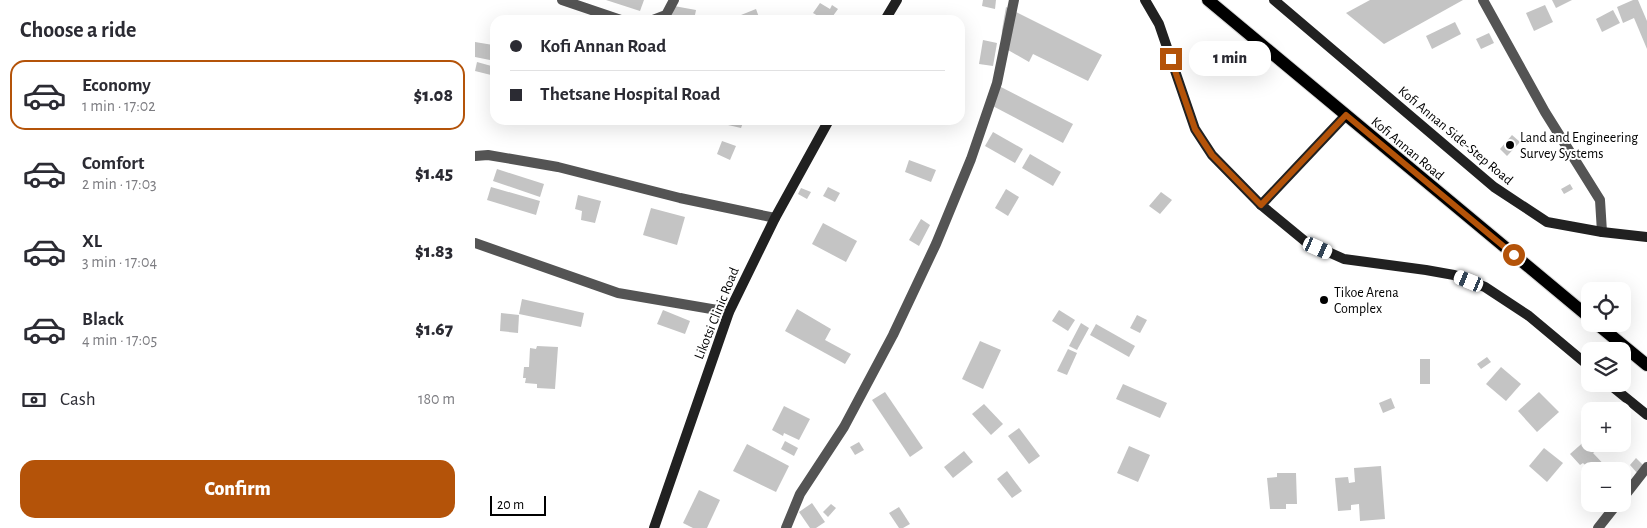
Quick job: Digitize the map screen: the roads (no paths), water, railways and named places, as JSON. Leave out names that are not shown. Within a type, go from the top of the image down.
[{"type":"main road","name":"Kofi Annan Road","points":[[1208,0],[1581,311]]},
{"type":"main road","points":[[1607,332],[1647,365]]},
{"type":"street","points":[[562,0],[606,15]]},
{"type":"street","points":[[666,15],[675,0]]},
{"type":"street","points":[[888,15],[897,0]]},
{"type":"street","points":[[786,528],[801,494],[844,427],[893,335],[936,244],[971,159],[997,83],[1014,0]]},
{"type":"street","points":[[1145,0],[1159,24],[1195,129],[1212,155],[1261,205],[1306,242],[1344,259],[1454,275],[1485,287],[1529,316],[1581,359]]},
{"type":"street","name":"Kofi Annan Side-Step Road","points":[[1274,0],[1494,187],[1547,222],[1603,232],[1647,237]]},
{"type":"street","points":[[1483,0],[1545,112],[1600,200],[1603,232]]},
{"type":"street","points":[[1261,205],[1346,115]]},
{"type":"street","name":"Likotsi Clinic Road","points":[[654,528],[729,312],[755,256],[826,125]]},
{"type":"street","points":[[475,156],[488,155],[558,166],[680,198],[775,218]]},
{"type":"street","points":[[475,243],[618,293],[729,312]]},
{"type":"street","points":[[1619,392],[1647,415]]},
{"type":"street","points":[[1631,488],[1647,467]]},
{"type":"street","points":[[1599,528],[1611,512]]},
{"type":"place","name":"Land and Engineering Survey Systems","points":[[1510,145]]},
{"type":"place","name":"Tikoe Arena Complex","points":[[1324,300]]}]
